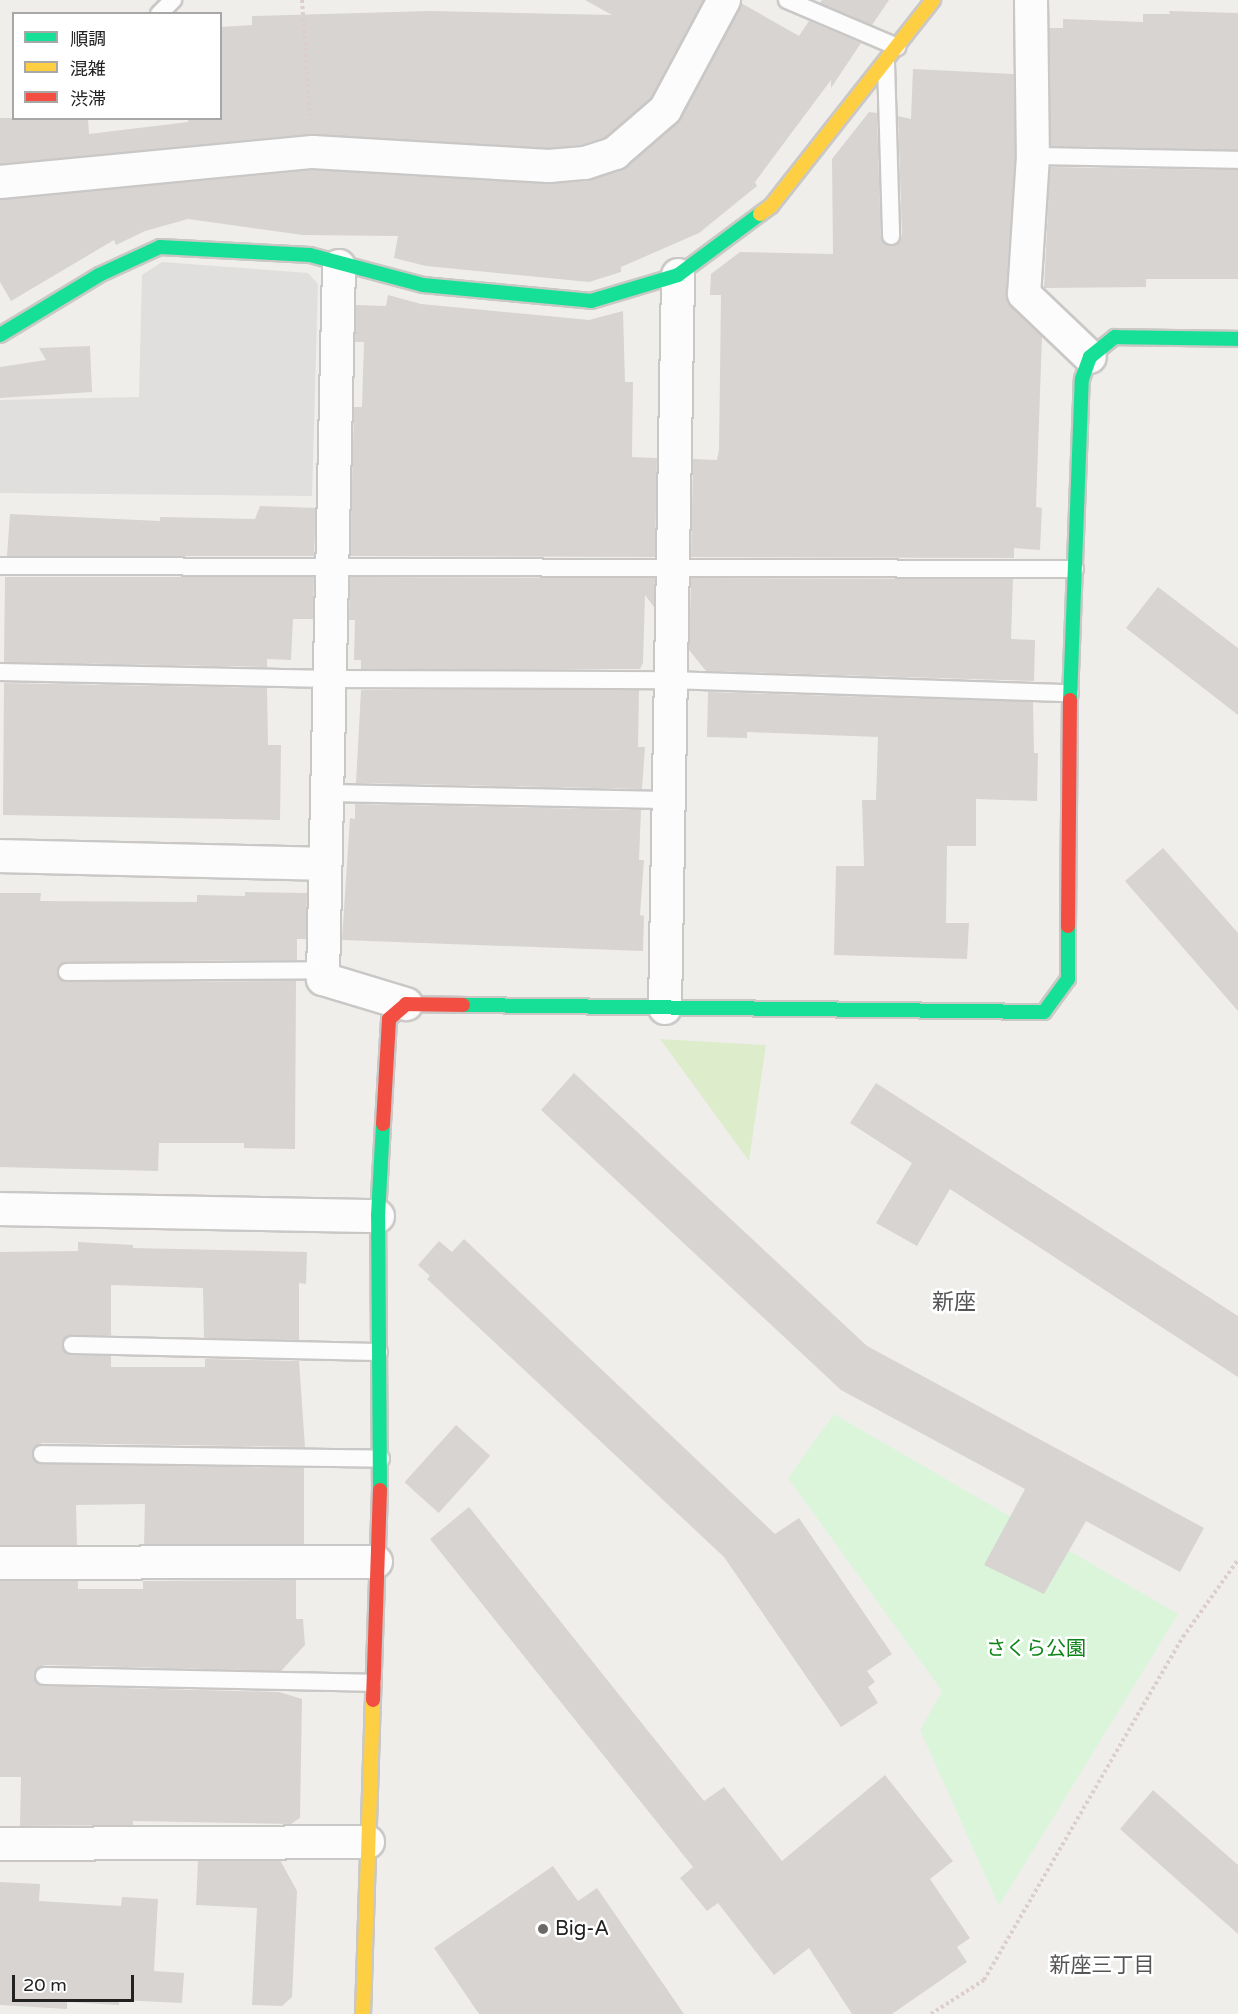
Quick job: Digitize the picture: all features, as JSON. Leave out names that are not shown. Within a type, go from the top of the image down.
[{"type":"street","points":[[0,182],[313,152],[549,166],[585,163],[615,153],[665,110],[724,0]]},
{"type":"street","points":[[0,335],[99,274],[160,247],[310,255],[339,266],[423,285],[591,301],[678,275],[771,206],[933,0]]},
{"type":"street","points":[[1031,0],[1033,156],[1024,294],[1090,357]]},
{"type":"street","points":[[339,266],[323,980],[406,1004],[1044,1012],[1068,980],[1070,693],[1082,379],[1090,357],[1115,337],[1238,339]]},
{"type":"street","points":[[665,1008],[678,275]]},
{"type":"street","points":[[0,856],[324,864]]},
{"type":"street","points":[[363,2014],[381,1459],[378,1216],[386,1031],[389,1019],[406,1004]]},
{"type":"street","points":[[0,1209],[378,1216]]},
{"type":"street","points":[[0,1563],[376,1562]]},
{"type":"street","points":[[0,1844],[368,1842]]},
{"type":"lane","points":[[161,12],[173,0]]},
{"type":"lane","points":[[787,0],[897,47]]},
{"type":"lane","points":[[886,61],[891,236]]},
{"type":"lane","points":[[1033,156],[1238,160]]},
{"type":"lane","points":[[0,566],[332,565],[672,570],[1075,569]]},
{"type":"lane","points":[[0,672],[330,679],[670,680],[1070,693]]},
{"type":"lane","points":[[327,793],[668,800]]},
{"type":"lane","points":[[67,972],[324,970]]},
{"type":"lane","points":[[72,1346],[379,1352]]},
{"type":"lane","points":[[42,1454],[381,1459]]},
{"type":"lane","points":[[44,1676],[373,1683]]},
{"type":"path","points":[[302,0],[313,152]]},
{"type":"path","points":[[931,2014],[984,1980],[1183,1637],[1238,1560]]},
{"type":"green space","points":[[660,1039],[766,1045],[749,1161]]},
{"type":"green space","name":"さくら公園","points":[[834,1414],[1178,1614],[999,1906],[920,1730],[942,1691],[788,1478]]},
{"type":"shaded area","points":[[162,262],[308,273],[318,284],[312,496],[0,493],[0,400],[139,397],[142,275]]},
{"type":"building","points":[[585,0],[704,0],[651,99],[606,137],[581,145],[549,148],[311,134],[0,164],[0,118],[88,120],[89,134],[188,122],[188,120],[222,120],[222,27],[252,25],[252,16],[430,11],[612,15]]},
{"type":"building","points":[[822,0],[889,0],[872,25],[820,3]]},
{"type":"building","points":[[741,3],[799,36],[809,21],[861,43],[831,88],[831,80],[755,182],[757,186],[699,233],[621,267],[621,272],[589,282],[426,266],[394,258],[398,236],[303,235],[188,219],[145,231],[116,245],[114,240],[11,301],[0,282],[0,200],[313,170],[548,184],[587,181],[621,170],[681,119]]},
{"type":"building","points":[[1169,11],[1238,13],[1238,150],[1051,146],[1049,28],[1063,28],[1063,19],[1143,22],[1143,14],[1170,14]]},
{"type":"building","points":[[913,69],[1014,74],[1015,156],[1006,293],[1011,307],[1042,336],[1036,507],[1042,508],[1040,550],[1014,548],[1014,558],[691,557],[693,459],[717,460],[719,450],[721,295],[710,295],[711,274],[740,252],[833,254],[832,159],[869,112],[877,113],[881,237],[887,245],[897,245],[902,236],[898,116],[911,119]]},
{"type":"building","points":[[1050,167],[1238,170],[1238,279],[1146,279],[1146,287],[1044,288]]},
{"type":"building","points":[[388,295],[421,304],[589,320],[623,311],[625,382],[633,382],[632,457],[657,458],[655,557],[350,556],[354,407],[362,407],[364,342],[355,342],[356,305],[386,306]]},
{"type":"building","points":[[90,346],[92,392],[0,398],[0,367],[46,360],[39,348]]},
{"type":"building","points":[[260,506],[316,508],[314,556],[7,556],[10,514],[160,521],[160,517],[255,519]]},
{"type":"building","points":[[5,577],[314,577],[313,619],[293,619],[291,660],[267,659],[267,667],[4,662]]},
{"type":"building","points":[[350,577],[655,578],[654,607],[645,595],[643,663],[640,669],[361,669],[361,660],[354,660],[355,620],[349,620]]},
{"type":"building","points":[[691,578],[1013,579],[1011,639],[1035,640],[1034,681],[706,671],[689,650]]},
{"type":"building","points":[[1158,587],[1238,648],[1238,715],[1126,628]]},
{"type":"building","points":[[4,683],[267,688],[268,745],[281,745],[280,820],[3,815]]},
{"type":"building","points":[[361,690],[639,690],[638,747],[645,747],[642,789],[356,783]]},
{"type":"building","points":[[708,692],[1033,702],[1034,753],[1038,753],[1037,801],[976,799],[976,846],[947,846],[946,923],[969,923],[967,959],[834,955],[836,866],[864,866],[862,800],[876,800],[878,737],[747,732],[747,738],[707,737]]},
{"type":"building","points":[[355,804],[641,810],[639,860],[644,860],[640,915],[644,916],[643,951],[342,940],[350,818],[355,819]]},
{"type":"building","points":[[1163,848],[1238,933],[1238,1011],[1125,881]]},
{"type":"building","points":[[245,892],[307,893],[306,939],[297,939],[297,960],[67,962],[58,966],[57,973],[67,982],[296,981],[295,1149],[244,1148],[244,1143],[159,1143],[158,1171],[0,1167],[0,893],[41,893],[40,901],[197,902],[197,895],[245,896]]},
{"type":"building","points":[[574,1073],[867,1346],[1204,1528],[1180,1572],[1086,1521],[1044,1594],[984,1565],[1025,1489],[841,1390],[541,1110]]},
{"type":"building","points":[[876,1083],[1238,1316],[1238,1377],[950,1189],[917,1246],[876,1223],[912,1163],[850,1123]]},
{"type":"building","points":[[464,1239],[775,1534],[799,1518],[892,1654],[867,1671],[875,1682],[868,1687],[878,1703],[841,1727],[724,1557],[427,1279],[430,1276],[418,1265],[439,1241],[452,1252]]},
{"type":"building","points":[[78,1242],[133,1245],[133,1248],[307,1252],[306,1284],[299,1283],[299,1340],[204,1338],[203,1288],[111,1285],[111,1335],[72,1335],[62,1345],[71,1355],[111,1356],[111,1367],[205,1367],[205,1359],[299,1361],[305,1447],[42,1443],[33,1448],[32,1454],[42,1464],[304,1468],[304,1544],[144,1545],[145,1504],[76,1505],[77,1545],[0,1545],[0,1252],[78,1251]]},
{"type":"building","points":[[456,1425],[490,1456],[439,1513],[404,1482]]},
{"type":"building","points":[[469,1507],[704,1801],[724,1787],[782,1861],[885,1775],[953,1861],[930,1879],[970,1938],[957,1947],[967,1962],[892,2014],[852,2014],[809,1948],[774,1975],[718,1903],[707,1911],[680,1878],[693,1867],[430,1539]]},
{"type":"building","points":[[296,1580],[296,1619],[303,1619],[305,1645],[281,1671],[44,1665],[35,1670],[34,1676],[44,1686],[279,1692],[302,1699],[300,1818],[291,1824],[133,1821],[133,1825],[20,1826],[21,1777],[0,1777],[0,1581],[78,1581],[78,1589],[143,1589],[143,1581]]},
{"type":"building","points":[[1153,1790],[1238,1865],[1238,1934],[1120,1829]]},
{"type":"building","points":[[280,1860],[297,1891],[292,1997],[282,2006],[252,2005],[257,1908],[196,1905],[198,1861]]},
{"type":"building","name":"Big-A","points":[[553,1866],[578,1901],[597,1888],[684,2014],[479,2014],[434,1948]]},
{"type":"building","points":[[0,1882],[40,1884],[39,1901],[121,1906],[122,1897],[158,1899],[154,1971],[184,1973],[182,2003],[119,2000],[119,2005],[67,2002],[67,2009],[0,2005]]},
{"type":"traffic: fast","points":[[0,335],[99,275],[160,247],[310,255],[423,285],[591,301],[678,275],[760,214]]},
{"type":"traffic: fast","points":[[1070,700],[1082,379],[1090,357],[1115,337],[1238,339]]},
{"type":"traffic: fast","points":[[463,1005],[1044,1012],[1068,979],[1068,926]]},
{"type":"traffic: fast","points":[[380,1490],[378,1216],[383,1124]]},
{"type":"traffic: slow","points":[[760,214],[771,206],[933,0]]},
{"type":"traffic: slow","points":[[363,2014],[373,1700]]},
{"type":"traffic: jam","points":[[1068,926],[1070,700]]},
{"type":"traffic: jam","points":[[383,1124],[389,1019],[406,1004],[463,1005]]},
{"type":"traffic: jam","points":[[373,1700],[380,1490]]},
{"type":"place","name":"Big-A","points":[[543,1929]]},
{"type":"district","name":"新座","points":[[954,1303]]},
{"type":"district","name":"新座三丁目","points":[[1102,1966]]}]
